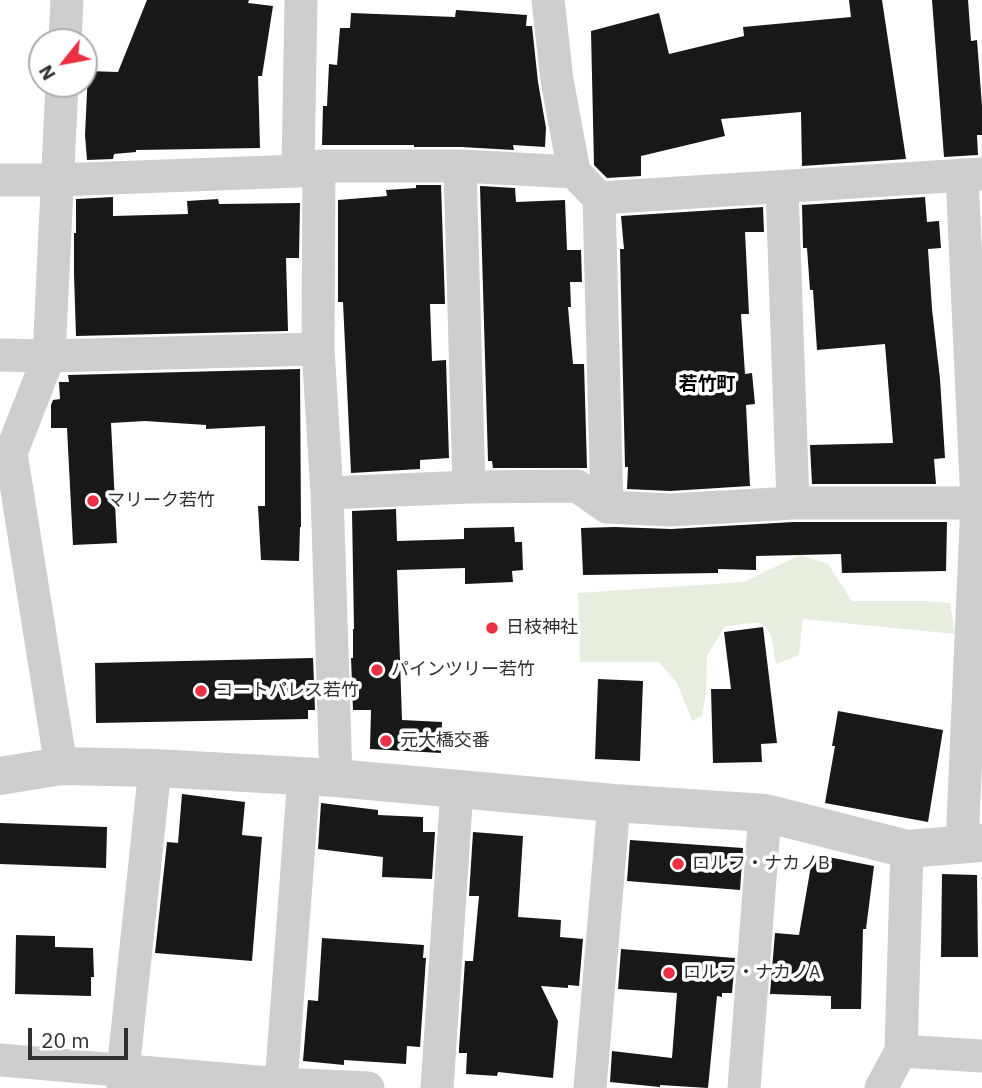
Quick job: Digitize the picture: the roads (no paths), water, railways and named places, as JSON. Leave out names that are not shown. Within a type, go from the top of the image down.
[{"type":"street","points":[[66,28],[67,0]]},
{"type":"street","points":[[281,1084],[320,777],[327,493],[302,0]]},
{"type":"street","points":[[548,0],[557,80],[574,172],[599,198],[607,506]]},
{"type":"street","points":[[61,98],[49,356],[11,453],[61,765]]},
{"type":"street","points":[[460,166],[469,487]]},
{"type":"street","points":[[0,180],[57,180],[309,168],[460,166],[574,172]]},
{"type":"street","points":[[0,776],[61,765],[320,777],[614,803],[765,813],[907,849],[972,843],[980,503],[972,175],[599,198]]},
{"type":"street","points":[[782,188],[793,503]]},
{"type":"street","points":[[0,355],[318,349]]},
{"type":"street","points":[[327,493],[577,486],[607,506],[670,510],[793,503],[980,503]]},
{"type":"street","points":[[123,1079],[155,768]]},
{"type":"street","points":[[437,1088],[457,789]]},
{"type":"street","points":[[590,1088],[614,803]]},
{"type":"street","points":[[744,1088],[765,813]]},
{"type":"street","points":[[881,1088],[901,1051],[907,849]]},
{"type":"street","points":[[901,1051],[982,1056]]},
{"type":"street","points":[[0,1060],[123,1079],[368,1088]]},
{"type":"place","name":"マリーク若竹","points":[[93,501]]},
{"type":"place","name":"日枝神社","points":[[492,628]]},
{"type":"place","name":"パインツリー若竹","points":[[377,670]]},
{"type":"place","name":"コートパレス若竹","points":[[201,691]]},
{"type":"place","name":"元大橋交番","points":[[386,741]]},
{"type":"place","name":"ロルフ・ナカノB","points":[[678,864]]},
{"type":"place","name":"ロルフ・ナカノA","points":[[669,973]]},
{"type":"district","name":"若竹町","points":[[707,385]]}]
